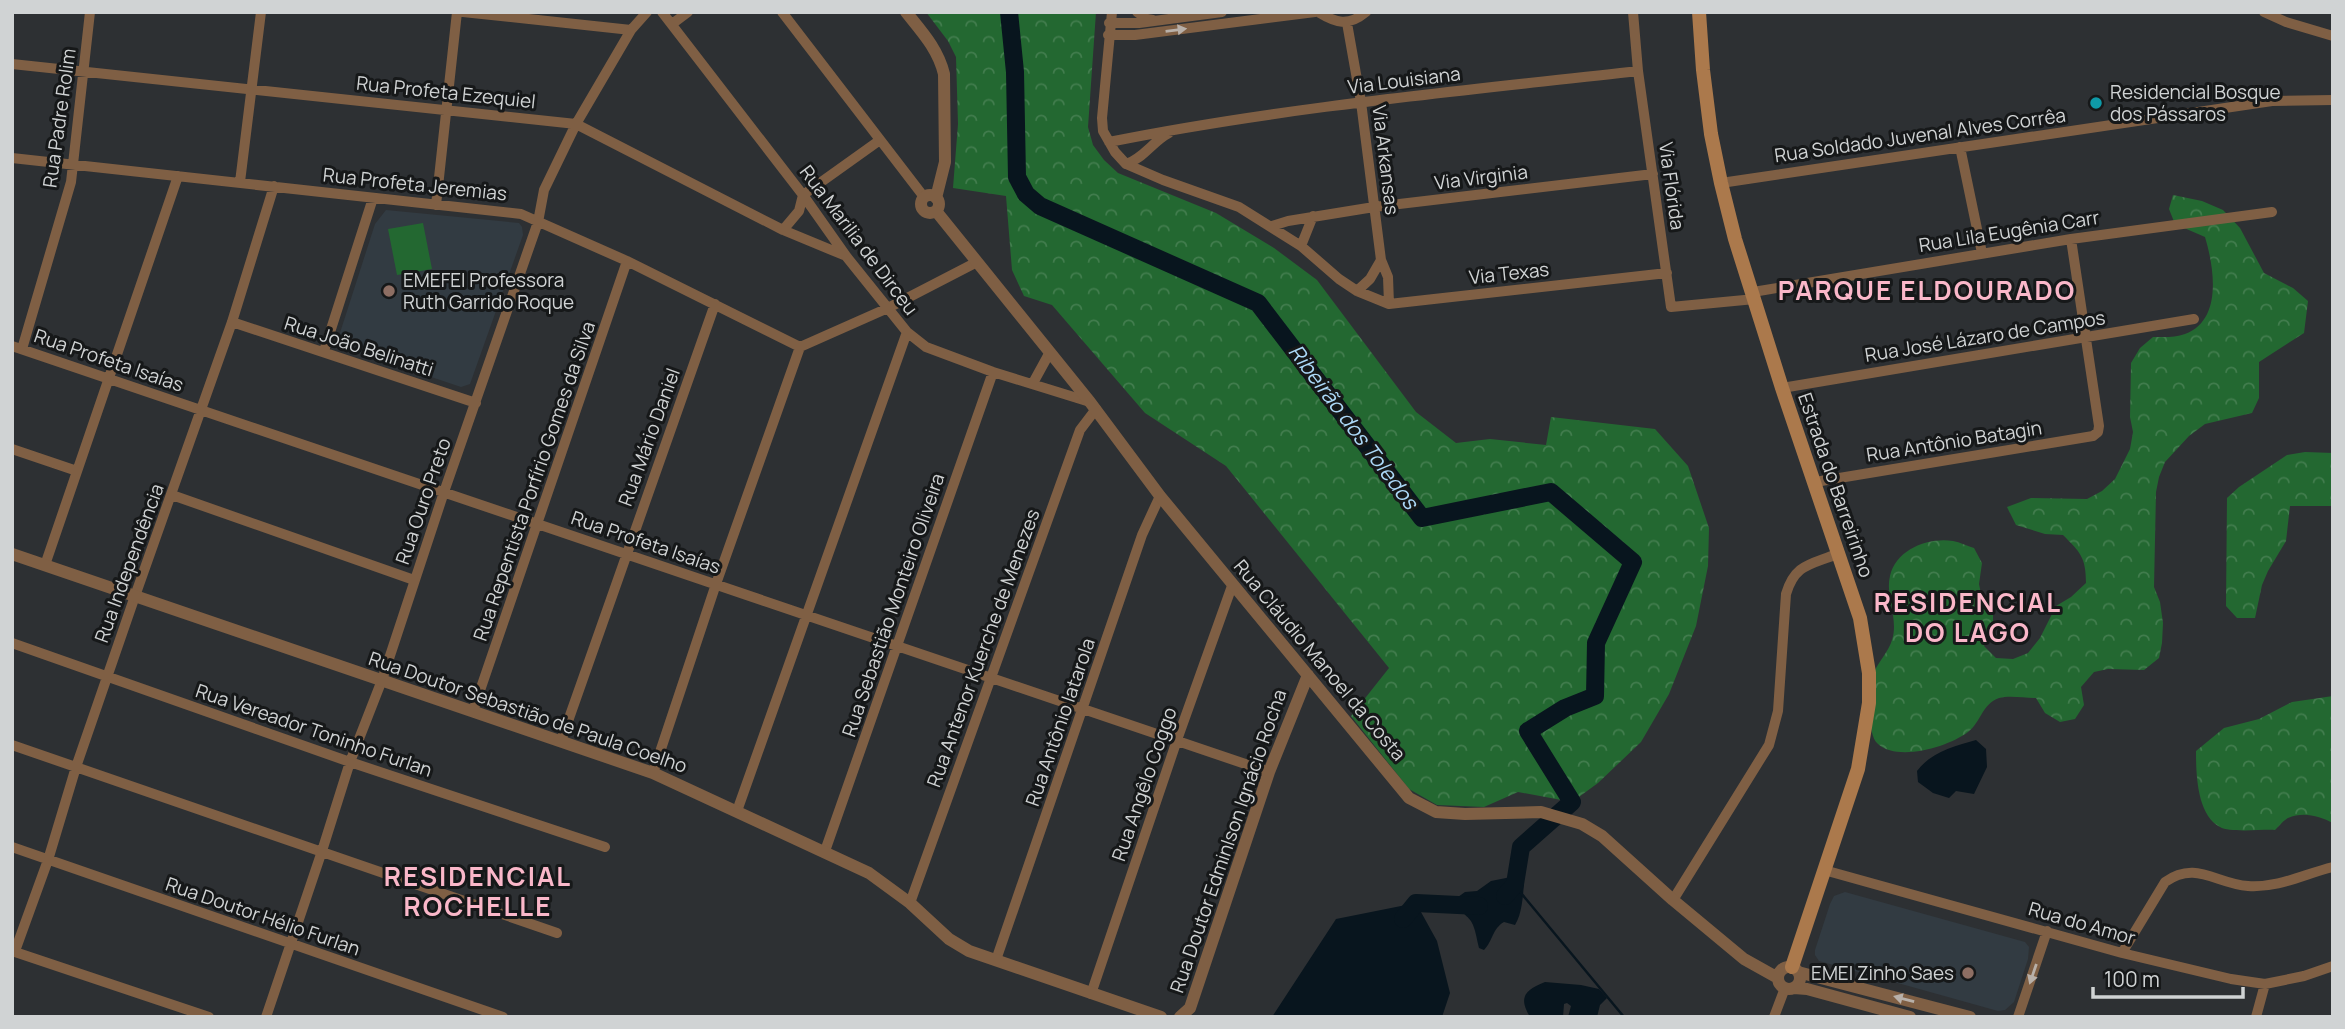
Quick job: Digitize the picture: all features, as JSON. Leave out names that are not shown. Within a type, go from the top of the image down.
[{"type":"main road","name":"Estrada do Barreirinho","points":[[1699,12],[1711,134],[1735,239],[1860,618],[1869,673],[1869,703],[1858,769],[1795,969]]},
{"type":"street","name":"Rua Padre Rolim","points":[[17,347],[71,182],[90,12]]},
{"type":"street","points":[[240,182],[261,12]]},
{"type":"street","points":[[436,205],[457,12]]},
{"type":"street","points":[[463,12],[631,30]]},
{"type":"street","name":"Rua Ouro Preto","points":[[266,1017],[349,762],[382,680],[538,222],[544,190],[576,124],[631,30],[647,12]]},
{"type":"street","name":"Rua Marilia de Dirceu","points":[[662,12],[803,195],[846,256],[907,332],[926,347],[1093,406]]},
{"type":"street","points":[[672,24],[688,12]]},
{"type":"street","points":[[782,12],[880,140],[930,197],[944,162],[944,74],[934,47],[906,12]]},
{"type":"street","points":[[1137,12],[1147,19],[1159,21]]},
{"type":"street","points":[[1126,164],[1115,152],[1103,131],[1110,18],[1159,21],[1222,12]]},
{"type":"street","points":[[1108,35],[1135,35],[1316,12],[1336,22],[1347,23],[1366,12]]},
{"type":"street","name":"Via Flórida","points":[[1633,12],[1638,71],[1672,307],[1728,302]]},
{"type":"street","points":[[2264,12],[2289,17],[2333,36]]},
{"type":"street","name":"Via Arkansas","points":[[1347,23],[1361,102],[1381,260],[1388,277],[1389,304]]},
{"type":"street","name":"Rua Profeta Ezequiel","points":[[12,64],[576,124],[783,230],[846,256]]},
{"type":"street","name":"Via Louisiana","points":[[1109,142],[1174,129],[1361,102],[1638,71]]},
{"type":"street","name":"Rua Soldado Juvenal Alves Corrêa","points":[[1721,183],[2272,101],[2333,100]]},
{"type":"street","name":"Via Louisiana","points":[[1126,164],[1138,159],[1157,139],[1174,129]]},
{"type":"street","points":[[783,230],[799,211],[803,195],[880,140]]},
{"type":"street","points":[[1960,147],[1982,253]]},
{"type":"street","name":"Rua Profeta Jeremias","points":[[12,158],[512,212],[627,261],[800,347]]},
{"type":"street","name":"Via Texas","points":[[1126,164],[1239,207],[1301,246],[1357,291],[1389,304],[1667,273]]},
{"type":"street","name":"Via Virginia","points":[[1272,226],[1312,216],[1374,207],[1653,174]]},
{"type":"street","points":[[45,565],[178,176]]},
{"type":"street","name":"Rua Independência","points":[[14,951],[48,860],[76,768],[232,322],[274,186]]},
{"type":"street","name":"Rua Cláudio Manoel da Costa","points":[[930,197],[921,205],[923,209],[927,212],[936,211],[1093,406],[1232,586],[1409,798],[1436,812],[1541,812],[1582,824],[1602,836],[1744,959],[1786,985],[1910,1017]]},
{"type":"street","points":[[324,351],[373,198]]},
{"type":"street","name":"Rua Lila Eugênia Carr","points":[[1728,302],[1982,253],[2272,212]]},
{"type":"street","points":[[1301,246],[1312,216]]},
{"type":"street","points":[[824,247],[833,238]]},
{"type":"street","points":[[2071,239],[2087,337]]},
{"type":"street","points":[[1357,291],[1370,279],[1381,260]]},
{"type":"street","name":"Rua Repentista Porfírio Gomes da Silva","points":[[474,711],[627,261]]},
{"type":"street","points":[[653,773],[800,347],[888,307],[976,262]]},
{"type":"street","name":"Rua Mário Daniel","points":[[561,741],[715,304]]},
{"type":"street","name":"Rua José Lázaro de Campos","points":[[1782,388],[2194,319]]},
{"type":"street","name":"Rua João Belinatti","points":[[232,322],[476,403]]},
{"type":"street","points":[[737,811],[907,332]]},
{"type":"street","name":"Rua Antônio Batagin","points":[[1815,482],[2093,436],[2098,432],[2099,426],[2087,337]]},
{"type":"street","name":"Rua Profeta Isaías","points":[[17,347],[1269,772]]},
{"type":"street","points":[[1033,383],[1050,352]]},
{"type":"street","name":"Rua Sebastião Monteiro Oliveira","points":[[825,851],[993,372]]},
{"type":"street","name":"Rua Antenor Kuerche de Menezes","points":[[910,903],[1080,430],[1093,406]]},
{"type":"street","points":[[12,449],[77,471]]},
{"type":"street","points":[[172,495],[414,580]]},
{"type":"street","name":"Rua Antônio Iatarola","points":[[996,960],[1142,534],[1160,496]]},
{"type":"street","name":"Rua Doutor Sebastião de Paula Coelho","points":[[12,554],[653,773],[869,873],[910,903],[948,939],[970,951],[1161,1017]]},
{"type":"street","points":[[1673,900],[1769,745],[1778,711],[1786,594],[1791,579],[1802,567],[1837,554]]},
{"type":"street","name":"Rua Angêlo Coggo","points":[[1091,994],[1232,586]]},
{"type":"street","name":"Rua Vereador Toninho Furlan","points":[[12,643],[349,762],[605,847]]},
{"type":"street","name":"Rua Doutor Edminlson Ignácio Rocha","points":[[1180,1017],[1189,1008],[1269,772],[1308,675]]},
{"type":"street","points":[[12,745],[557,933]]},
{"type":"street","name":"Rua Doutor Hélio Furlan","points":[[12,848],[503,1017]]},
{"type":"street","points":[[2122,953],[2165,882],[2176,874],[2189,871],[2246,886],[2275,886],[2333,867]]},
{"type":"street","name":"Rua do Amor","points":[[1824,870],[2122,953],[2231,979],[2265,984],[2304,976],[2333,966]]},
{"type":"street","points":[[2018,1017],[2047,931]]},
{"type":"street","points":[[14,951],[209,1017]]},
{"type":"street","points":[[1774,1017],[1786,985],[1783,969],[1795,969],[1970,1017]]},
{"type":"street","points":[[1786,985],[1800,982],[1795,969]]},
{"type":"street","points":[[2256,1017],[2265,984]]},
{"type":"shaded area","name":"EMEFEI Professora Ruth Garrido Roque","points":[[386,210],[519,223],[522,227],[523,235],[470,384],[461,387],[342,347],[338,339],[375,224]]},
{"type":"shaded area","points":[[1845,892],[2025,942],[2029,947],[2028,959],[2014,1002],[2005,1010],[1998,1011],[1819,961],[1815,950],[1830,904],[1834,896]]},
{"type":"green space","points":[[926,12],[1096,12],[1088,127],[1093,145],[1104,160],[1118,173],[1216,213],[1274,248],[1317,280],[1416,412],[1456,443],[1490,439],[1546,445],[1551,417],[1655,429],[1688,466],[1709,528],[1708,566],[1696,626],[1669,694],[1641,742],[1598,783],[1572,802],[1518,792],[1484,807],[1437,805],[1409,789],[1351,716],[1389,668],[1226,466],[1145,413],[1052,305],[1024,296],[1012,270],[1006,196],[953,188],[958,124],[956,57],[948,41]]},
{"type":"green space","points":[[2173,195],[2202,201],[2223,210],[2240,228],[2264,273],[2293,288],[2308,301],[2304,333],[2259,362],[2259,398],[2252,413],[2205,424],[2189,436],[2165,462],[2156,492],[2154,587],[2160,602],[2163,623],[2159,658],[2144,670],[2108,669],[2094,672],[2081,687],[2084,705],[2075,719],[2060,722],[2045,713],[2036,698],[2003,697],[1989,704],[1968,732],[1948,743],[1910,752],[1887,749],[1874,739],[1870,710],[1871,688],[1874,672],[1889,648],[1894,632],[1889,592],[1890,576],[1893,567],[1906,552],[1924,543],[1944,540],[1974,548],[1982,563],[1979,584],[1982,599],[1993,611],[1993,629],[1984,646],[1996,658],[2013,659],[2028,653],[2040,638],[2056,606],[2086,583],[2081,556],[2063,535],[2045,534],[2016,525],[2007,507],[2031,498],[2087,499],[2102,491],[2115,479],[2130,449],[2133,432],[2130,417],[2131,363],[2140,348],[2153,337],[2185,334],[2197,327],[2205,317],[2213,292],[2213,277],[2205,237],[2175,224],[2169,209]]},
{"type":"green space","points":[[423,223],[432,269],[397,275],[388,229]]},
{"type":"green space","points":[[2305,452],[2333,453],[2333,506],[2290,506],[2286,541],[2262,585],[2255,618],[2237,618],[2226,606],[2227,498],[2287,455]]},
{"type":"green space","points":[[2333,696],[2333,823],[2317,816],[2300,815],[2286,819],[2275,830],[2239,830],[2225,829],[2212,821],[2199,793],[2196,751],[2224,728],[2259,719],[2292,702]]},
{"type":"water","points":[[1976,740],[1986,749],[1987,767],[1974,794],[1956,791],[1949,798],[1933,793],[1918,782],[1917,771],[1929,759]]},
{"type":"water","points":[[1516,876],[1524,883],[1522,905],[1515,925],[1504,922],[1497,928],[1484,950],[1479,948],[1473,925],[1459,907],[1458,897],[1465,892],[1477,891],[1491,881]]},
{"type":"water","points":[[1416,903],[1437,941],[1450,993],[1442,1017],[1272,1017],[1336,919]]},
{"type":"water","points":[[1545,982],[1599,989],[1607,998],[1600,1005],[1597,1017],[1568,1017],[1571,1006],[1567,1003],[1564,1004],[1563,1017],[1530,1017],[1524,999],[1528,991]]},
{"type":"waterway","name":"Ribeirão dos Toledos","points":[[1009,12],[1015,72],[1017,177],[1026,194],[1040,206],[1258,303],[1422,518],[1551,492],[1633,562],[1596,643],[1595,696],[1565,708],[1528,731],[1572,802],[1521,847],[1515,884],[1505,896]]},
{"type":"waterway","points":[[1521,893],[1624,1017]]},
{"type":"waterway","name":"Ribeirão dos Toledos","points":[[1403,919],[1416,903],[1479,906]]},
{"type":"place","name":"Residencial Bosque dos Pássaros","points":[[2096,103]]},
{"type":"place","name":"EMEFEI Professora Ruth Garrido Roque","points":[[389,291]]},
{"type":"place","name":"EMEI Zinho Saes","points":[[1968,973]]},
{"type":"district","name":"PARQUE ELDOURADO","points":[[1927,291]]},
{"type":"district","name":"RESIDENCIAL DO LAGO","points":[[1968,618]]},
{"type":"district","name":"RESIDENCIAL ROCHELLE","points":[[478,892]]}]
